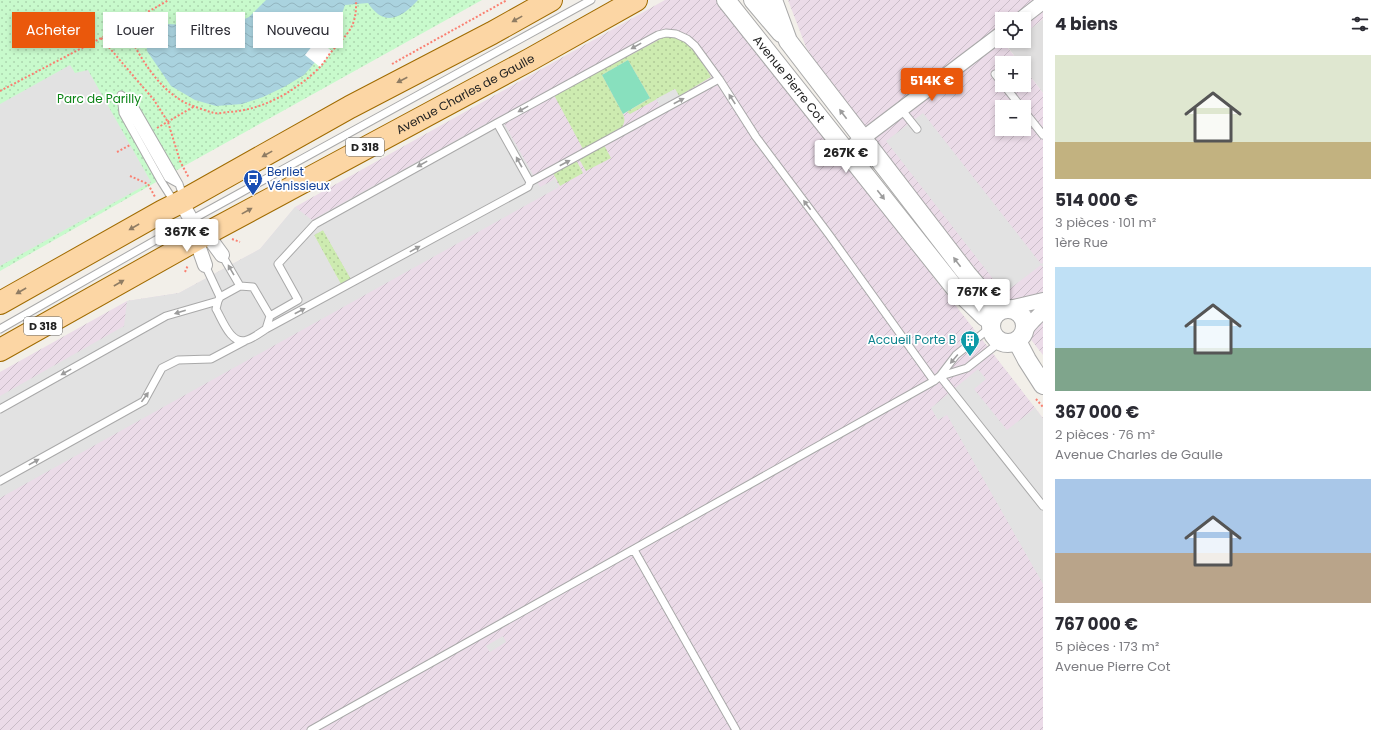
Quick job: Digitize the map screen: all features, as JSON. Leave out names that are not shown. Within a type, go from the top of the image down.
[{"type":"main road","name":"Avenue Charles de Gaulle","points":[[0,350],[184,207],[350,107],[492,33],[551,0]]},
{"type":"main road","name":"Avenue Charles de Gaulle","points":[[0,303],[163,211],[184,207],[570,38],[636,0]]},
{"type":"street","name":"Avenue Pierre Cot","points":[[726,0],[954,287],[984,317],[1005,326]]},
{"type":"street","name":"Avenue Pierre Cot","points":[[753,0],[788,41],[966,274],[984,294],[1043,385]]},
{"type":"street","name":"Avenue Pierre Cot","points":[[774,0],[788,41]]},
{"type":"street","points":[[1030,12],[1043,2]]},
{"type":"street","points":[[846,151],[995,38]]},
{"type":"street","points":[[184,207],[222,254]]},
{"type":"street","points":[[184,207],[205,265]]},
{"type":"street","points":[[1005,326],[1043,300]]},
{"type":"street","points":[[1005,326],[1043,311]]},
{"type":"lane","points":[[0,329],[184,207],[591,0]]},
{"type":"lane","points":[[266,329],[270,316],[298,300],[278,264],[315,224],[658,35],[666,33],[676,34],[687,39],[695,46],[719,79],[756,137],[937,378],[1043,506]]},
{"type":"lane","points":[[0,481],[144,401],[162,368],[178,360],[210,359],[245,341],[528,187],[530,182],[719,79]]},
{"type":"lane","points":[[1009,92],[1016,100]]},
{"type":"lane","points":[[121,95],[134,106],[184,207]]},
{"type":"lane","points":[[121,95],[123,113],[184,207]]},
{"type":"lane","points":[[121,95],[184,207]]},
{"type":"lane","points":[[901,109],[917,129]]},
{"type":"lane","points":[[1031,120],[1043,136]]},
{"type":"lane","points":[[497,123],[530,182]]},
{"type":"lane","points":[[168,178],[184,207]]},
{"type":"lane","points":[[222,254],[240,286]]},
{"type":"lane","points":[[205,265],[219,299],[216,309],[231,336],[245,341]]},
{"type":"lane","points":[[0,409],[166,316],[219,299],[240,286],[253,288],[270,316]]},
{"type":"lane","points":[[937,378],[956,355],[1005,326]]},
{"type":"lane","points":[[311,730],[634,550],[937,378],[966,368],[1005,326]]},
{"type":"lane","points":[[634,550],[736,730]]},
{"type":"path","points":[[148,12],[169,0]]},
{"type":"path","points":[[136,48],[150,72],[167,89],[187,103],[216,113],[243,111],[267,103],[297,87],[320,67],[332,51],[350,32],[356,18],[356,0]]},
{"type":"path","points":[[0,91],[102,38],[154,100],[168,122],[180,161],[190,178]]},
{"type":"shaded area","points":[[665,0],[718,0],[1043,418],[1043,730],[0,730],[0,372],[127,301],[179,293],[260,249],[295,207]]},
{"type":"shaded area","points":[[788,0],[1043,0],[1043,19],[1031,28],[1031,12],[995,12],[995,48],[1008,48],[1014,56],[995,56],[995,92],[1031,92],[1031,77],[1043,93],[1043,355],[823,74],[806,47]]},
{"type":"shaded area","points":[[1043,19],[1043,93],[1031,77],[1031,56],[1015,56],[1009,48],[1031,48],[1031,28]]},
{"type":"shaded area","points":[[70,65],[75,73],[88,70],[151,182],[0,266],[0,104]]},
{"type":"shaded area","points":[[675,89],[679,96],[660,106],[656,99]]},
{"type":"shaded area","points":[[923,113],[1041,264],[1043,263],[1043,267],[1041,265],[1004,293],[886,141]]},
{"type":"shaded area","points":[[500,116],[540,187],[555,179],[559,187],[0,498],[0,396],[124,326],[127,301],[179,293],[260,249],[295,207],[312,220]],"holes":[[[323,230],[351,279],[341,284],[314,235]]]},
{"type":"shaded area","points":[[978,369],[986,379],[974,389],[1007,430],[1035,408],[1043,419],[1043,584],[947,415],[938,420],[931,408]]},
{"type":"shaded area","points":[[503,636],[506,642],[490,652],[486,646]]},
{"type":"green space","name":"Parc de Parilly","points":[[0,0],[482,0],[186,165],[0,271]]},
{"type":"green space","points":[[666,36],[675,37],[687,43],[697,54],[711,77],[679,96],[675,89],[630,114],[627,112],[650,98],[628,60],[602,75],[623,114],[624,120],[622,127],[583,149],[554,95],[626,55],[627,57]]},
{"type":"green space","points":[[628,60],[650,98],[623,114],[602,75]]},
{"type":"green space","points":[[604,145],[611,158],[586,171],[579,159]]},
{"type":"green space","points":[[576,160],[583,173],[560,186],[553,173]]},
{"type":"green space","points":[[323,230],[351,279],[341,285],[314,235]]},
{"type":"water","points":[[266,0],[418,0],[412,7],[399,16],[393,18],[386,18],[380,15],[374,11],[368,3],[345,5],[343,12],[254,12]]},
{"type":"water","points":[[253,13],[253,48],[326,48],[304,75],[284,87],[263,97],[242,104],[216,106],[195,100],[171,86],[147,51],[147,48],[168,48],[168,24],[176,24],[176,48],[245,48],[245,19]]},
{"type":"pier","points":[[311,48],[328,48],[332,51],[320,67],[305,55]]},
{"type":"place","name":"Berliet Vénissieux","points":[[253,196]]},
{"type":"place","name":"Accueil Porte B","points":[[970,357]]}]
